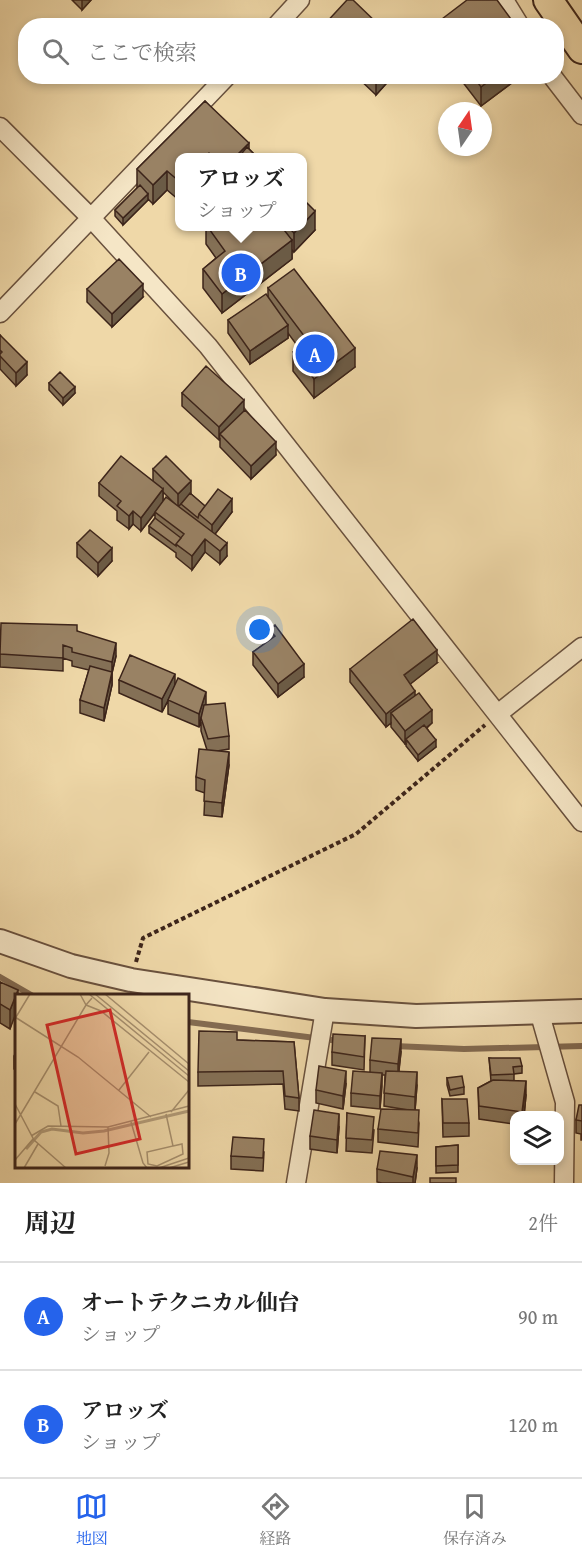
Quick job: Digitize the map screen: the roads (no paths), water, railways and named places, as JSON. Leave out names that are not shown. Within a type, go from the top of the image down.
[{"type":"highway","points":[[548,0],[560,18]]},
{"type":"highway","points":[[564,23],[582,49]]},
{"type":"street","points":[[283,18],[300,0]]},
{"type":"street","points":[[504,0],[515,18]]},
{"type":"street","points":[[0,313],[219,84]]},
{"type":"street","points":[[558,84],[582,115]]},
{"type":"street","points":[[0,127],[91,218],[208,346],[499,713],[582,822]]},
{"type":"street","points":[[499,713],[582,647]]},
{"type":"street","points":[[0,941],[71,966],[187,994]]},
{"type":"street","points":[[189,994],[322,1028],[416,1016],[582,1011]]},
{"type":"street","points":[[539,1011],[549,1047],[573,1104],[564,1183]]},
{"type":"street","points":[[296,1183],[322,1028]]},
{"type":"waterway","points":[[0,977],[30,994]]},
{"type":"waterway","points":[[189,1022],[339,1041]]},
{"type":"waterway","points":[[394,1046],[464,1049],[582,1046]]},
{"type":"place","name":"アロッズ","points":[[241,273]]},
{"type":"place","name":"オートテクニカル仙台","points":[[315,354]]}]
